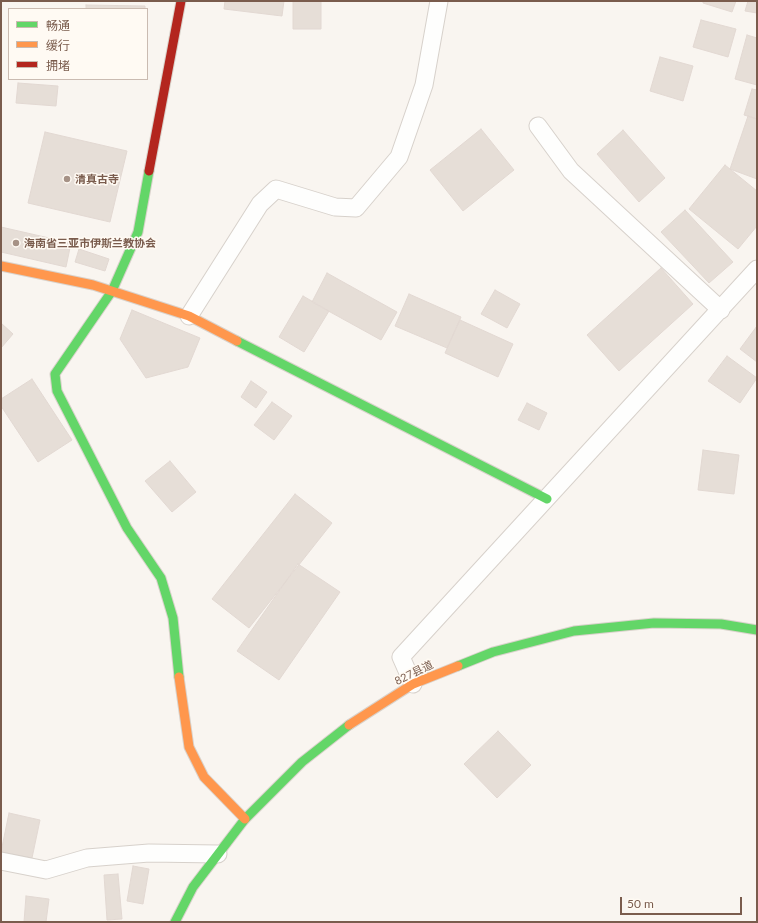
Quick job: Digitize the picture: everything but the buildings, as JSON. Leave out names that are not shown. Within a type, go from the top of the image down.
[{"type":"street","points":[[181,1],[138,232],[112,291],[55,374],[57,391],[127,528],[161,578],[173,618],[181,700],[189,748],[204,777],[245,819]]},
{"type":"street","points":[[189,316],[260,204],[276,189],[335,207],[356,208],[399,157],[424,85],[439,1]]},
{"type":"street","points":[[538,126],[571,171],[721,310]]},
{"type":"street","points":[[1,266],[93,285],[189,316],[547,499]]},
{"type":"street","points":[[413,684],[401,657],[721,310],[752,286],[757,269]]},
{"type":"street","name":"827县道","points":[[175,922],[194,887],[245,819],[315,752],[346,727],[413,684],[492,652],[574,631],[654,623],[721,624],[757,630]]},
{"type":"street","points":[[1,861],[46,870],[87,858],[149,853],[218,854]]},
{"type":"traffic: fast","points":[[149,171],[138,232],[112,291],[55,374],[57,391],[127,528],[161,578],[173,618],[179,677]]},
{"type":"traffic: fast","points":[[237,341],[547,499]]},
{"type":"traffic: fast","points":[[458,666],[493,652],[574,631],[654,623],[721,624],[757,630]]},
{"type":"traffic: fast","points":[[175,922],[193,887],[245,819],[302,762],[349,725]]},
{"type":"traffic: slow","points":[[1,266],[93,285],[189,316],[237,341]]},
{"type":"traffic: slow","points":[[349,725],[413,684],[458,666]]},
{"type":"traffic: slow","points":[[179,677],[189,747],[204,777],[245,819]]},
{"type":"traffic: jam","points":[[149,171],[181,1]]},
{"type":"place","name":"清真古寺","points":[[67,179]]},
{"type":"place","name":"海南省三亚市伊斯兰教协会","points":[[16,243]]}]
